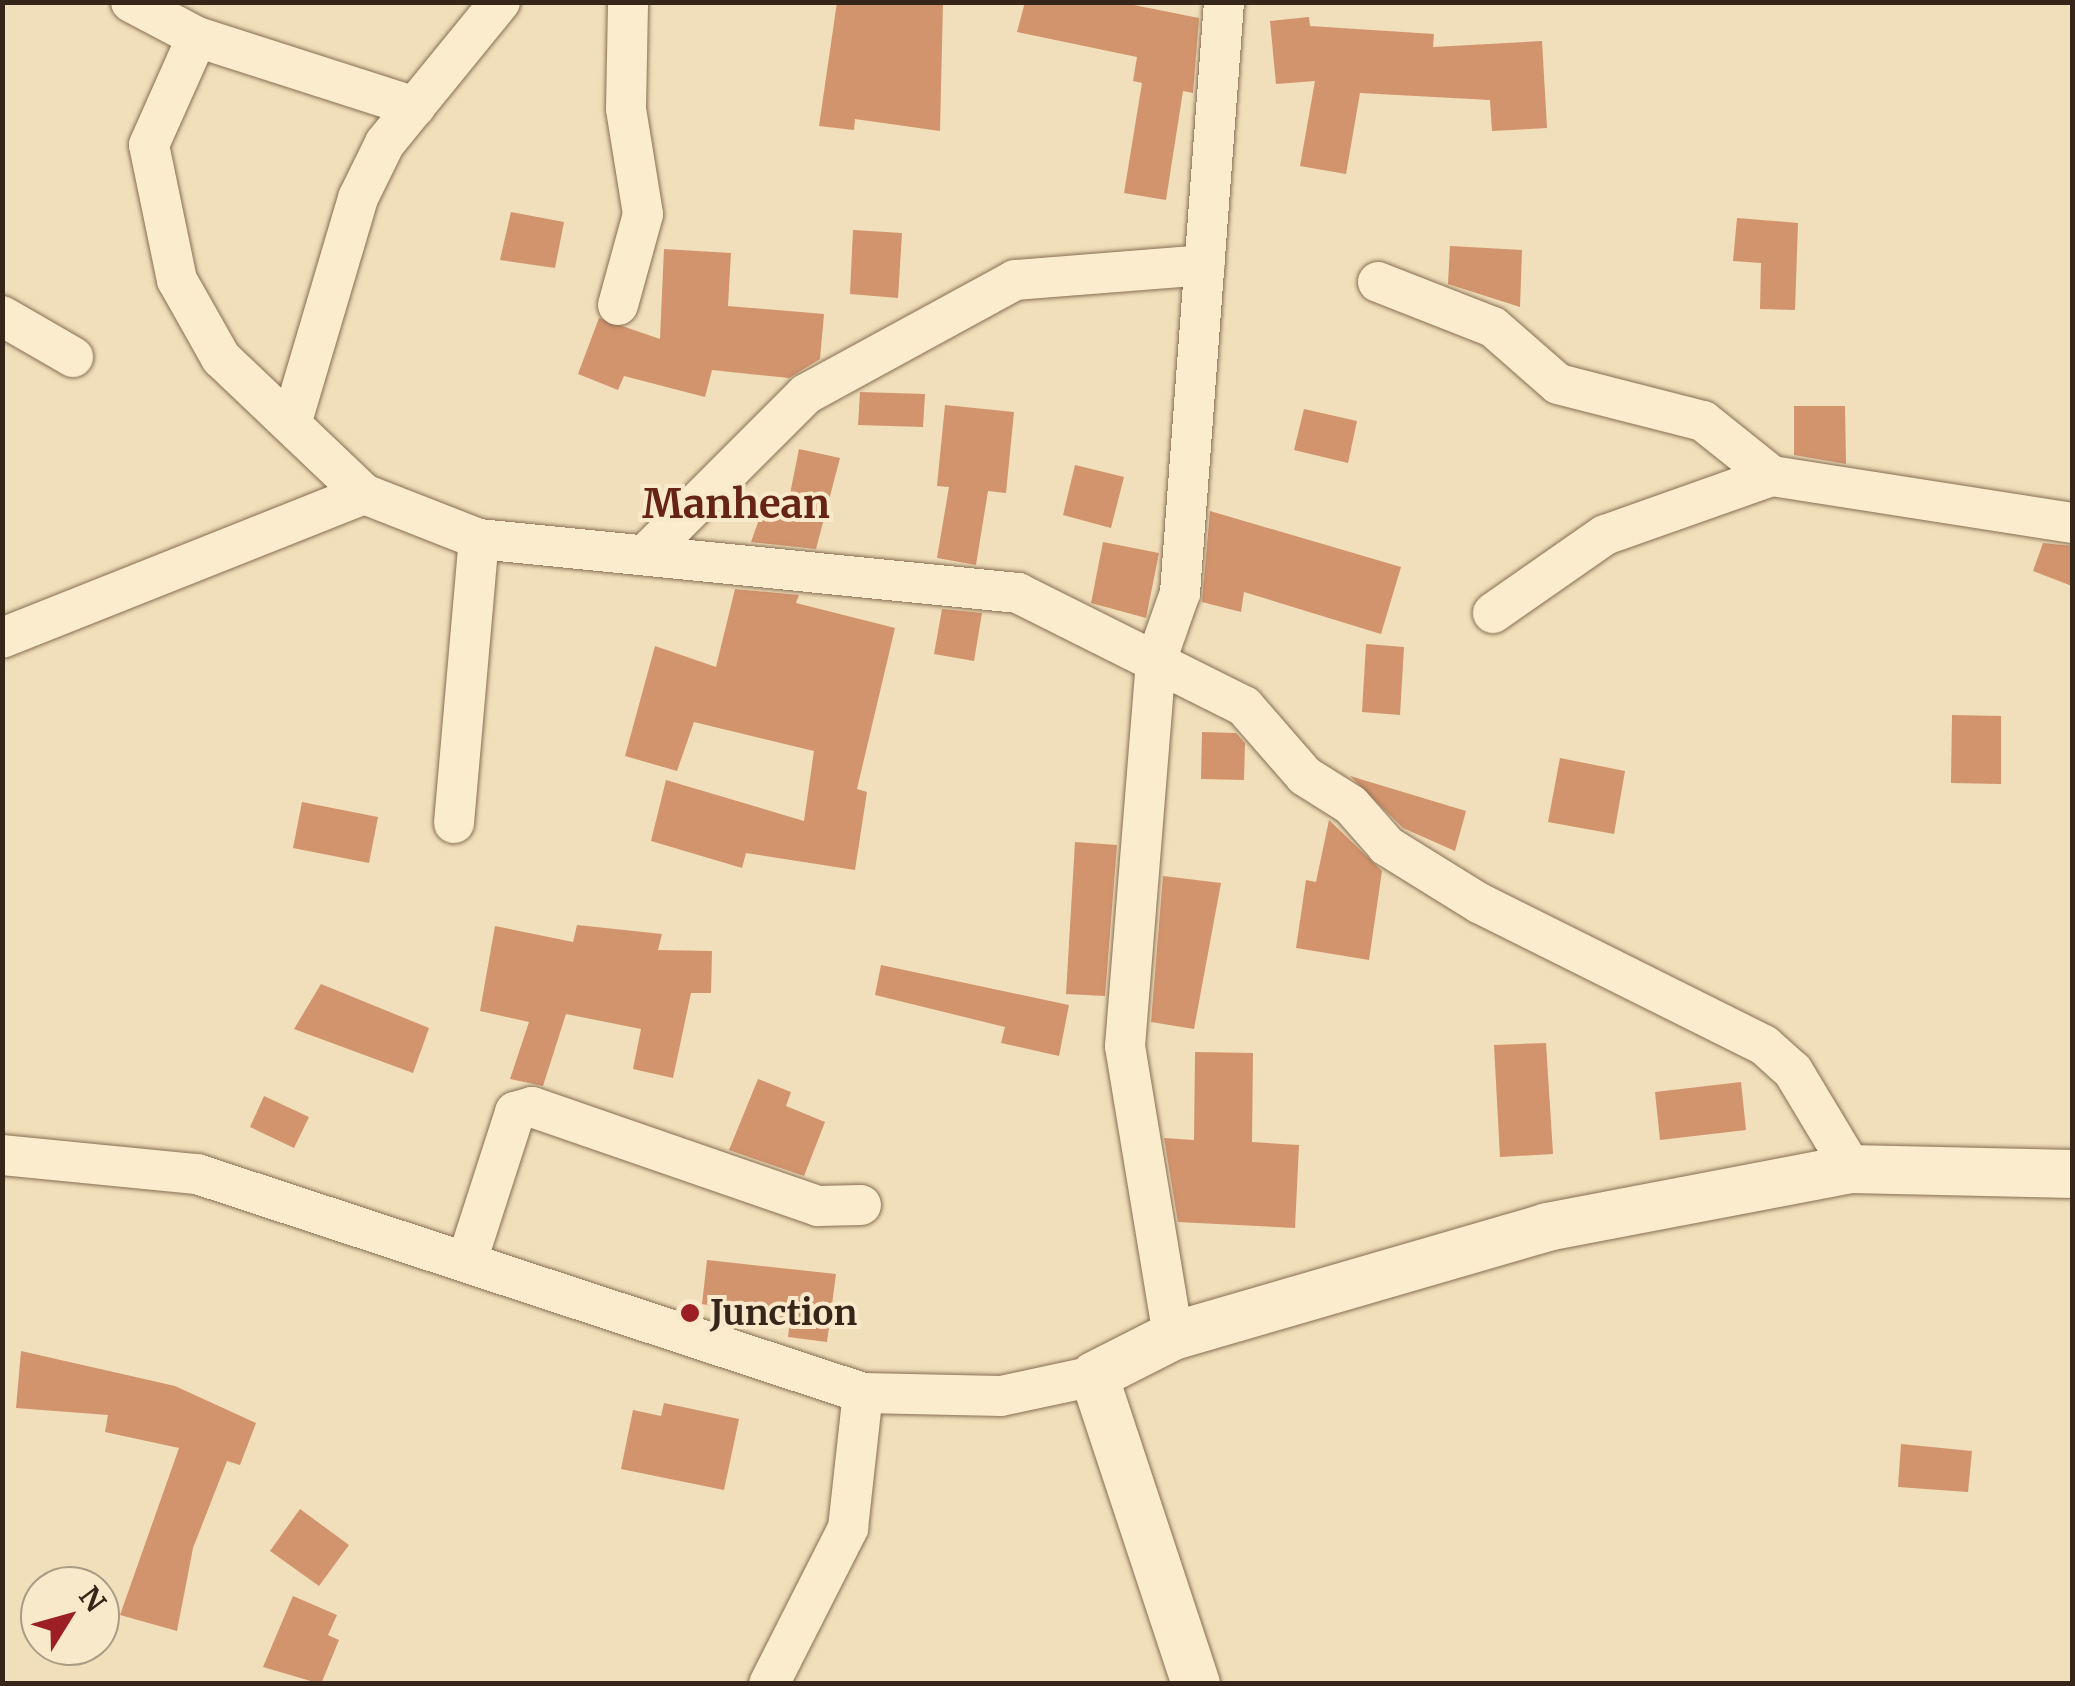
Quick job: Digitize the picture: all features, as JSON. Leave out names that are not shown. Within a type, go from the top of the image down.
[{"type":"street","points":[[130,2],[197,37],[415,106]]},
{"type":"street","points":[[292,421],[358,198],[415,106],[500,2]]},
{"type":"street","points":[[618,305],[644,214],[626,108],[628,2]]},
{"type":"street","points":[[1173,1336],[1126,1046],[1156,661],[1180,593],[1224,2]]},
{"type":"street","points":[[197,37],[149,145],[154,199],[177,280],[221,358],[292,421],[364,494],[479,540],[647,553],[837,581],[1018,593],[1244,706],[1304,776],[1351,805],[1386,846],[1479,904],[1764,1045],[1794,1071],[1852,1169]]},
{"type":"street","points":[[647,553],[806,394],[1015,280],[1204,265]]},
{"type":"street","points":[[1378,282],[1493,327],[1558,384],[1702,421],[1772,476]]},
{"type":"street","points":[[2,316],[73,357]]},
{"type":"street","points":[[1492,612],[1605,535],[1772,476],[2072,523]]},
{"type":"street","points":[[2,638],[364,494]]},
{"type":"street","points":[[454,824],[479,540]]},
{"type":"street","points":[[467,1261],[515,1112],[532,1108],[818,1206],[861,1205]]},
{"type":"street","points":[[2,1154],[197,1174],[863,1393],[1001,1396],[1094,1376],[1173,1336],[1547,1227],[1852,1169],[2072,1174]]},
{"type":"street","points":[[1094,1376],[1196,1684]]},
{"type":"street","points":[[769,1684],[848,1528],[863,1393]]},
{"type":"building","points":[[837,2],[943,2],[940,131],[855,119],[854,130],[819,126]]},
{"type":"building","points":[[1025,2],[1119,2],[1199,18],[1193,93],[1183,91],[1166,200],[1124,193],[1142,83],[1133,81],[1137,57],[1017,32]]},
{"type":"building","points":[[1309,17],[1310,26],[1434,34],[1433,47],[1542,41],[1547,128],[1492,131],[1490,100],[1360,93],[1346,174],[1300,166],[1315,81],[1276,84],[1270,21]]},
{"type":"building","points":[[511,212],[564,222],[555,268],[500,260]]},
{"type":"building","points":[[1737,218],[1798,223],[1795,310],[1760,309],[1761,263],[1733,261]]},
{"type":"building","points":[[853,230],[902,233],[898,298],[850,294]]},
{"type":"building","points":[[1450,246],[1522,250],[1520,307],[1448,284]]},
{"type":"building","points":[[664,249],[731,253],[728,306],[824,314],[820,359],[789,378],[712,370],[705,397],[624,376],[618,390],[578,374],[599,318],[660,339]]},
{"type":"building","points":[[860,392],[925,394],[923,427],[858,425]]},
{"type":"building","points":[[945,405],[1014,412],[1006,493],[988,491],[976,565],[937,558],[949,487],[937,486]]},
{"type":"building","points":[[1794,406],[1845,406],[1846,464],[1794,455]]},
{"type":"building","points":[[1304,409],[1357,421],[1348,463],[1294,450]]},
{"type":"building","points":[[799,449],[840,458],[816,549],[751,542],[762,511],[785,519]]},
{"type":"building","points":[[1075,465],[1124,477],[1111,528],[1063,515]]},
{"type":"building","points":[[1210,511],[1401,567],[1381,634],[1244,592],[1241,612],[1202,602]]},
{"type":"building","points":[[1103,542],[1159,553],[1146,618],[1091,603]]},
{"type":"building","points":[[2043,543],[2072,546],[2072,586],[2033,571]]},
{"type":"building","points":[[735,589],[799,595],[796,603],[895,628],[857,789],[867,792],[855,870],[746,853],[742,868],[651,841],[666,780],[804,821],[814,751],[694,722],[677,771],[625,756],[655,646],[716,667]]},
{"type":"building","points":[[942,609],[982,613],[974,661],[934,654]]},
{"type":"building","points":[[1366,644],[1404,647],[1400,715],[1362,712]]},
{"type":"building","points":[[1952,715],[2001,716],[2001,784],[1951,783]]},
{"type":"building","points":[[1202,732],[1236,733],[1245,743],[1244,780],[1201,779]]},
{"type":"building","points":[[1560,758],[1625,771],[1614,834],[1548,822]]},
{"type":"building","points":[[1350,776],[1466,811],[1455,851],[1403,828]]},
{"type":"building","points":[[302,802],[378,817],[369,863],[293,848]]},
{"type":"building","points":[[1329,820],[1382,871],[1369,960],[1296,948],[1306,880],[1316,882]]},
{"type":"building","points":[[1075,842],[1117,845],[1105,996],[1066,994]]},
{"type":"building","points":[[1163,876],[1221,883],[1194,1029],[1151,1022]]},
{"type":"building","points":[[577,925],[662,934],[658,950],[712,951],[711,993],[691,993],[673,1078],[633,1069],[641,1029],[566,1014],[543,1086],[510,1079],[529,1022],[480,1011],[495,926],[573,942]]},
{"type":"building","points":[[881,965],[1069,1005],[1059,1056],[1001,1043],[1005,1027],[875,995]]},
{"type":"building","points":[[321,984],[429,1028],[413,1073],[294,1029]]},
{"type":"building","points":[[1546,1043],[1553,1154],[1500,1157],[1494,1045]]},
{"type":"building","points":[[1195,1052],[1253,1053],[1252,1142],[1299,1145],[1295,1228],[1178,1222],[1164,1138],[1194,1140]]},
{"type":"building","points":[[758,1079],[791,1092],[786,1106],[825,1122],[804,1176],[729,1150]]},
{"type":"building","points":[[1741,1082],[1746,1130],[1660,1140],[1655,1092]]},
{"type":"building","points":[[264,1096],[309,1117],[294,1148],[250,1127]]},
{"type":"building","points":[[707,1260],[836,1274],[827,1342],[788,1337],[790,1319],[702,1304]]},
{"type":"building","points":[[21,1351],[175,1386],[256,1423],[240,1465],[227,1461],[193,1548],[177,1631],[120,1615],[179,1448],[105,1432],[108,1415],[16,1408]]},
{"type":"building","points":[[664,1403],[739,1419],[724,1490],[621,1469],[633,1410],[661,1416]]},
{"type":"building","points":[[1901,1444],[1972,1451],[1968,1492],[1898,1487]]},
{"type":"building","points":[[300,1509],[349,1545],[319,1586],[270,1551]]},
{"type":"building","points":[[293,1596],[337,1615],[328,1635],[339,1640],[321,1684],[263,1667]]},
{"type":"place","name":"Junction","points":[[690,1313]]},
{"type":"district","name":"Manhean","points":[[736,504]]}]
